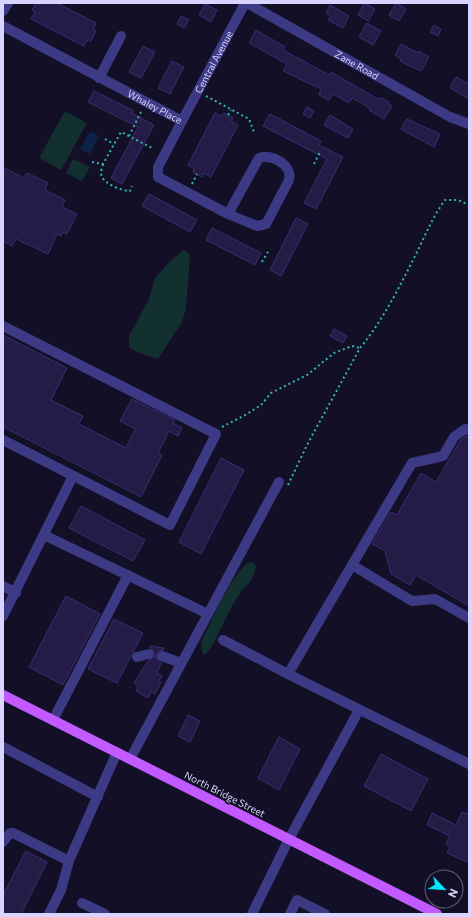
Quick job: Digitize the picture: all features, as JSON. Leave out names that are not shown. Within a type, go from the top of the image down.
[{"type":"main road","name":"North Bridge Street","points":[[3,695],[437,914]]},
{"type":"street","points":[[3,11],[8,3]]},
{"type":"street","name":"Central Avenue","points":[[182,121],[246,3]]},
{"type":"street","name":"Zane Road","points":[[246,3],[450,117],[469,124]]},
{"type":"street","name":"Whaley Place","points":[[3,26],[182,121],[158,167],[158,177],[228,214],[257,226],[266,224],[289,180],[291,174],[286,165],[270,157],[263,156],[259,158],[228,214]]},
{"type":"street","points":[[100,78],[121,36]]},
{"type":"street","points":[[3,326],[216,434],[170,525],[3,440]]},
{"type":"street","points":[[288,674],[412,463],[443,456],[454,437],[465,429],[469,430]]},
{"type":"street","points":[[3,616],[73,476]]},
{"type":"street","points":[[130,759],[208,614],[283,485]]},
{"type":"street","points":[[44,535],[128,574],[208,614]]},
{"type":"street","points":[[352,565],[412,601],[435,599],[469,618]]},
{"type":"street","points":[[53,720],[128,574]]},
{"type":"street","points":[[3,586],[16,592]]},
{"type":"street","points":[[223,640],[359,710],[469,764]]},
{"type":"street","points":[[138,657],[149,654]]},
{"type":"street","points":[[162,656],[181,663]]},
{"type":"street","points":[[252,914],[289,839],[359,710]]},
{"type":"street","points":[[3,747],[98,797]]},
{"type":"street","points":[[49,914],[61,890],[69,861],[117,752]]},
{"type":"street","points":[[3,842],[10,833],[13,833],[69,861]]},
{"type":"street","points":[[290,914],[297,900],[326,914]]},
{"type":"street","points":[[82,903],[105,914]]},
{"type":"path","points":[[197,92],[249,119],[254,132]]},
{"type":"path","points":[[129,136],[144,107]]},
{"type":"path","points":[[228,115],[231,110]]},
{"type":"path","points":[[132,186],[130,191],[124,191],[104,180],[101,172],[103,164],[121,132],[152,148]]},
{"type":"path","points":[[104,139],[114,144]]},
{"type":"path","points":[[314,164],[320,152]]},
{"type":"path","points":[[92,162],[103,164]]},
{"type":"path","points":[[283,485],[360,348],[383,316],[418,250],[435,213],[445,200],[458,200],[469,205]]},
{"type":"path","points":[[262,262],[269,250]]},
{"type":"path","points":[[216,434],[224,425],[247,414],[261,405],[271,393],[307,375],[334,353],[352,346],[360,348]]},
{"type":"green space","points":[[65,111],[87,123],[61,170],[39,158]]},
{"type":"green space","points":[[73,159],[90,167],[82,181],[66,173]]},
{"type":"green space","points":[[184,250],[190,255],[186,309],[182,322],[158,359],[137,352],[129,347],[129,336],[149,299],[155,278],[170,261]]},
{"type":"green space","points":[[250,562],[254,563],[256,567],[251,581],[242,590],[232,606],[213,644],[207,653],[203,655],[201,646],[202,640],[217,609],[237,574]]},
{"type":"water","points":[[90,131],[99,136],[90,154],[80,149]]},
{"type":"building","points":[[36,3],[57,3],[96,23],[93,30],[96,31],[91,41],[88,39],[84,46],[31,19],[35,12],[32,10]]},
{"type":"building","points":[[364,3],[375,9],[368,21],[358,15]]},
{"type":"building","points":[[396,3],[406,9],[399,21],[389,15]]},
{"type":"building","points":[[205,4],[217,10],[211,22],[199,15]]},
{"type":"building","points":[[330,5],[349,16],[343,28],[328,20],[331,16],[326,13]]},
{"type":"building","points":[[181,16],[189,20],[184,28],[177,24]]},
{"type":"building","points":[[367,23],[381,31],[373,45],[359,37]]},
{"type":"building","points":[[434,25],[441,29],[438,36],[430,32]]},
{"type":"building","points":[[256,30],[285,47],[283,50],[329,75],[331,72],[376,98],[382,98],[389,102],[388,103],[392,106],[384,119],[369,110],[370,108],[352,98],[349,103],[333,94],[329,100],[319,95],[321,89],[283,71],[287,64],[249,43]]},
{"type":"building","points":[[401,44],[418,53],[419,51],[429,57],[421,71],[400,61],[401,59],[395,55]]},
{"type":"building","points":[[143,46],[155,52],[141,78],[129,72]]},
{"type":"building","points":[[172,61],[184,67],[170,94],[158,88]]},
{"type":"building","points":[[456,77],[469,84],[469,99],[450,88]]},
{"type":"building","points":[[94,91],[134,111],[132,113],[154,125],[122,184],[111,178],[138,127],[88,102]]},
{"type":"building","points":[[307,107],[314,111],[310,118],[303,114]]},
{"type":"building","points":[[215,113],[222,116],[224,113],[228,115],[233,118],[231,121],[238,125],[211,177],[204,173],[202,177],[193,172],[194,168],[188,165]]},
{"type":"building","points":[[270,114],[321,141],[319,145],[343,157],[316,209],[304,203],[327,159],[263,126]]},
{"type":"building","points":[[330,115],[353,129],[348,138],[324,125]]},
{"type":"building","points":[[407,119],[440,134],[434,147],[401,129]]},
{"type":"building","points":[[3,167],[24,178],[27,173],[48,183],[45,190],[65,200],[62,207],[77,214],[67,234],[63,232],[61,236],[57,234],[48,254],[16,239],[12,246],[3,241]]},
{"type":"building","points":[[149,194],[197,220],[190,232],[142,206]]},
{"type":"building","points":[[296,218],[308,224],[281,276],[270,270]]},
{"type":"building","points":[[212,228],[261,253],[255,265],[206,240]]},
{"type":"building","points":[[334,329],[347,336],[343,343],[330,336]]},
{"type":"building","points":[[3,335],[67,368],[51,400],[83,416],[79,424],[126,448],[135,429],[120,421],[132,399],[175,420],[173,423],[182,428],[178,436],[169,431],[158,453],[162,455],[141,497],[3,427]]},
{"type":"building","points":[[466,436],[469,438],[469,606],[416,575],[410,585],[391,574],[385,551],[372,544],[391,512],[397,515],[421,473],[436,482],[460,441]]},
{"type":"building","points":[[221,458],[244,470],[201,554],[179,542]]},
{"type":"building","points":[[81,506],[145,540],[133,561],[69,528]]},
{"type":"building","points":[[66,596],[100,614],[63,685],[29,667]]},
{"type":"building","points":[[114,619],[143,633],[117,683],[88,669]]},
{"type":"building","points":[[150,646],[164,648],[163,650],[158,651],[156,657],[161,663],[157,673],[162,676],[159,681],[161,682],[155,694],[151,692],[148,698],[136,691],[138,686],[134,683],[148,661],[155,656],[155,652],[150,648]]},
{"type":"building","points":[[188,715],[200,721],[190,742],[178,736]]},
{"type":"building","points":[[279,737],[300,749],[279,790],[258,778]]},
{"type":"building","points":[[381,754],[428,779],[411,811],[364,786]]},
{"type":"building","points":[[462,812],[469,815],[469,863],[447,853],[450,846],[446,844],[450,836],[427,825],[432,813],[456,825]]},
{"type":"building","points":[[26,851],[47,862],[21,914],[3,914],[3,895]]}]
